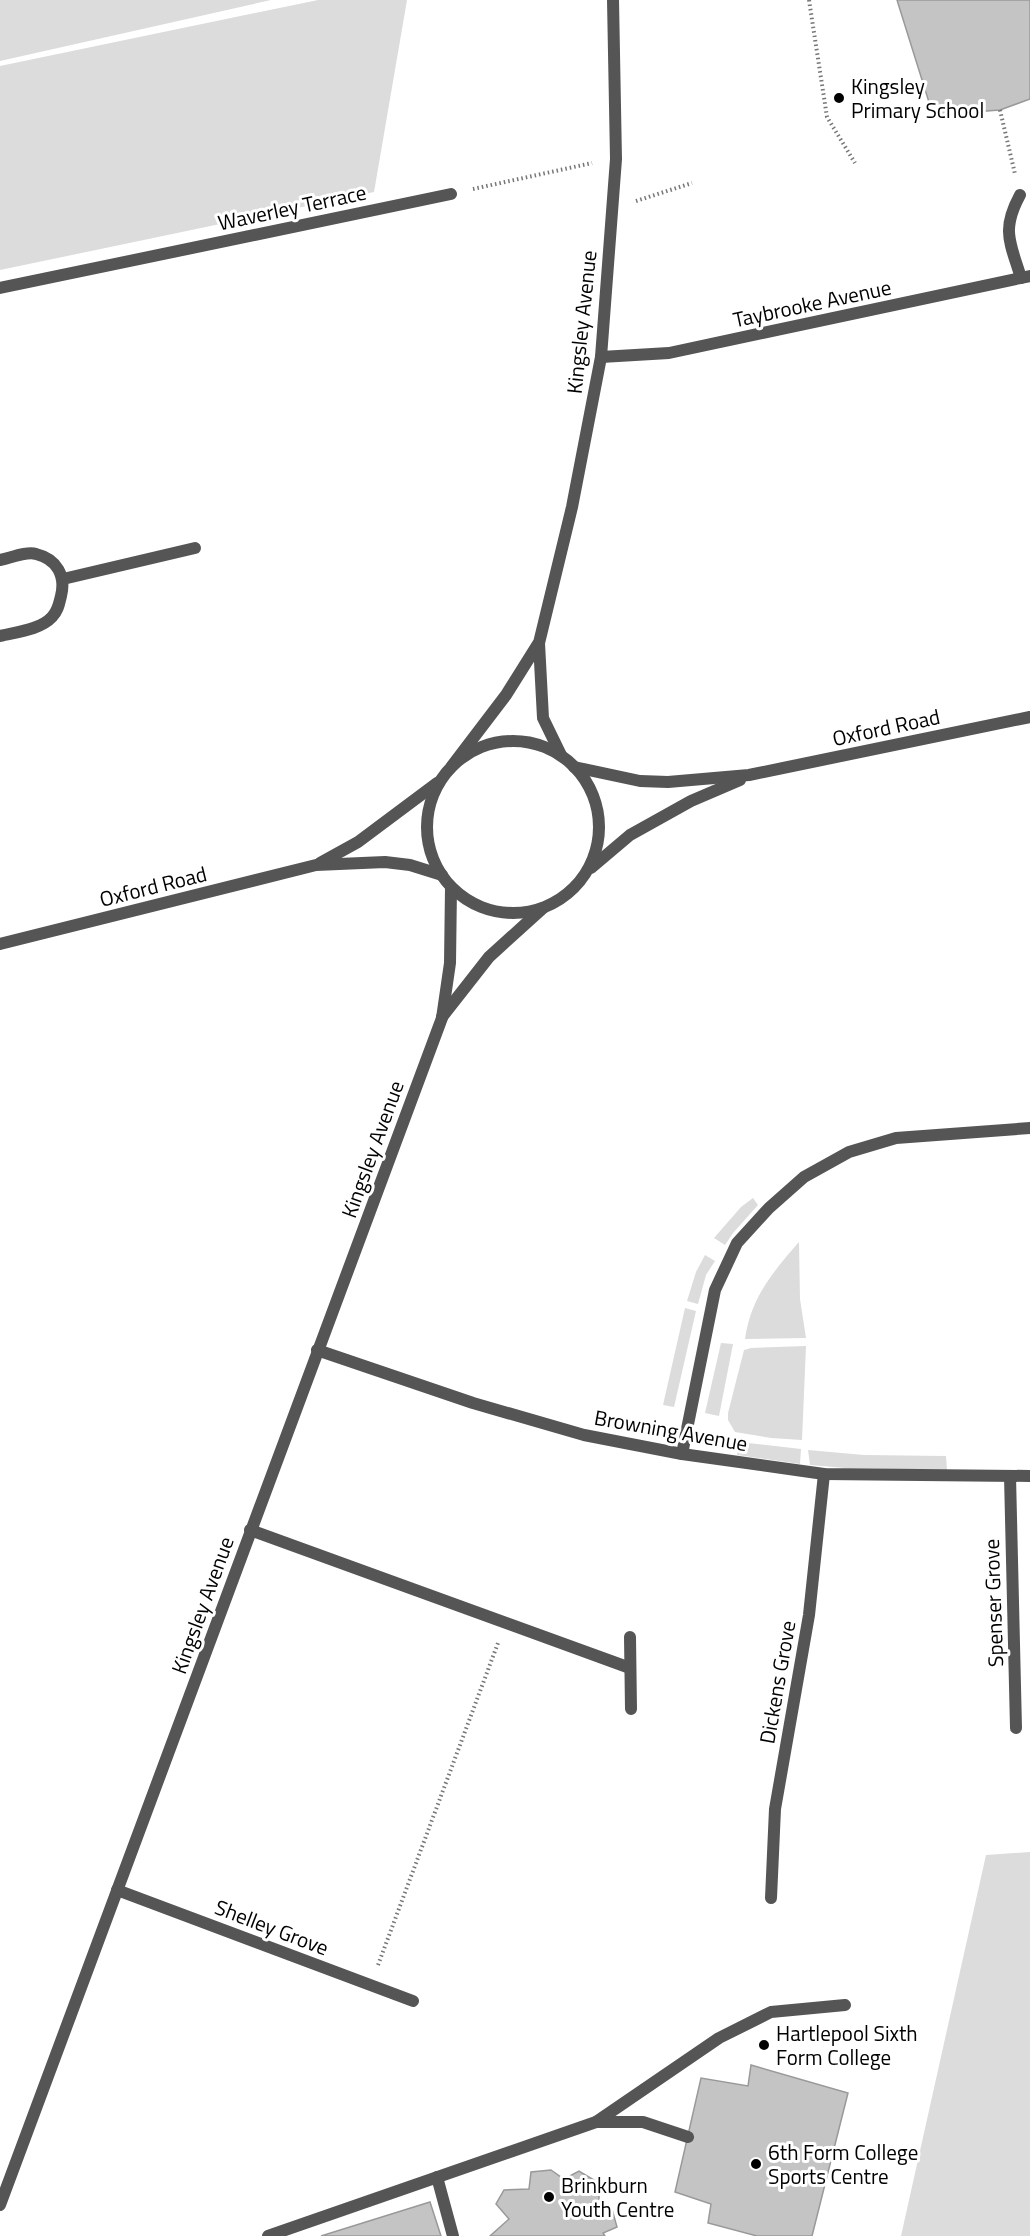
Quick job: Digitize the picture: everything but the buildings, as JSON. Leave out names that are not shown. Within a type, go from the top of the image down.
[{"type":"street","name":"Kingsley Avenue","points":[[561,755],[543,718],[539,643],[572,507],[601,357],[616,159],[613,0]]},
{"type":"street","name":"Waverley Terrace","points":[[0,288],[452,194]]},
{"type":"street","points":[[1020,195],[1010,213],[1008,235],[1025,277]]},
{"type":"street","name":"Taybrooke Avenue","points":[[601,357],[669,353],[1025,277]]},
{"type":"street","points":[[63,579],[195,548]]},
{"type":"street","points":[[0,560],[34,553],[49,559],[61,571],[64,586],[58,608],[51,618],[36,627],[0,636]]},
{"type":"street","name":"Kingsley Avenue","points":[[453,766],[506,695],[539,643]]},
{"type":"street","name":"Oxford Road","points":[[573,767],[640,781],[668,782],[749,775],[1030,717]]},
{"type":"street","points":[[493,743],[533,743],[561,755],[586,780],[598,808],[600,826],[595,855],[586,873],[569,894],[543,908],[503,913],[474,905],[451,888],[434,863],[427,819],[435,790],[453,766],[465,755],[493,743]]},
{"type":"street","name":"Oxford Road","points":[[586,873],[630,835],[692,801],[749,775]]},
{"type":"street","name":"Oxford Road","points":[[316,865],[358,842],[444,778]]},
{"type":"street","name":"Oxford Road","points":[[0,944],[316,865],[385,862],[410,865],[442,875]]},
{"type":"street","name":"Kingsley Avenue","points":[[0,2205],[442,1018],[450,963],[451,888]]},
{"type":"street","name":"Kingsley Avenue","points":[[442,1018],[489,957],[543,908]]},
{"type":"street","points":[[682,1454],[715,1290],[737,1243],[769,1208],[804,1177],[849,1152],[896,1138],[1030,1128]]},
{"type":"street","name":"Browning Avenue","points":[[317,1350],[495,1410],[584,1435],[682,1454],[824,1474],[1030,1476]]},
{"type":"street","name":"Dickens Grove","points":[[771,1898],[775,1809],[808,1615],[824,1474]]},
{"type":"street","name":"Spenser Grove","points":[[1010,1476],[1016,1728]]},
{"type":"street","points":[[250,1530],[630,1668]]},
{"type":"street","points":[[630,1637],[631,1708]]},
{"type":"street","name":"Shelley Grove","points":[[117,1890],[413,2001]]},
{"type":"street","points":[[268,2236],[596,2122],[719,2038],[771,2013],[845,2005]]},
{"type":"street","points":[[596,2122],[643,2122],[688,2137]]},
{"type":"street","points":[[437,2177],[453,2236]]},
{"type":"path","points":[[808,0],[826,117],[855,163]]},
{"type":"path","points":[[1000,110],[1020,195]]},
{"type":"path","points":[[452,194],[592,164]]},
{"type":"path","points":[[630,203],[692,183]]},
{"type":"path","points":[[371,1985],[505,1623]]},
{"type":"shaded area","points":[[0,0],[271,0],[0,61]]},
{"type":"shaded area","points":[[318,0],[407,0],[374,192],[0,270],[0,66]]},
{"type":"shaded area","points":[[753,1198],[758,1205],[725,1245],[714,1238],[741,1207]]},
{"type":"shaded area","points":[[799,1242],[800,1299],[806,1338],[745,1339],[752,1310],[764,1286]]},
{"type":"shaded area","points":[[705,1255],[715,1261],[706,1275],[698,1304],[687,1301],[696,1272]]},
{"type":"shaded area","points":[[685,1308],[696,1311],[674,1407],[663,1405]]},
{"type":"shaded area","points":[[721,1343],[733,1344],[719,1416],[705,1413]]},
{"type":"shaded area","points":[[806,1346],[802,1440],[735,1432],[728,1420],[728,1413],[744,1350]]},
{"type":"shaded area","points":[[739,1442],[801,1449],[800,1464],[737,1455]]},
{"type":"shaded area","points":[[808,1450],[864,1455],[946,1456],[947,1470],[810,1465]]},
{"type":"shaded area","points":[[1030,1852],[1030,2236],[901,2236],[986,1855]]},
{"type":"place","name":"Kingsley Primary School","points":[[839,98]]},
{"type":"place","name":"Hartlepool Sixth Form College","points":[[764,2045]]},
{"type":"place","name":"6th Form College Sports Centre","points":[[756,2164]]},
{"type":"place","name":"Brinkburn Youth Centre","points":[[549,2197]]}]
